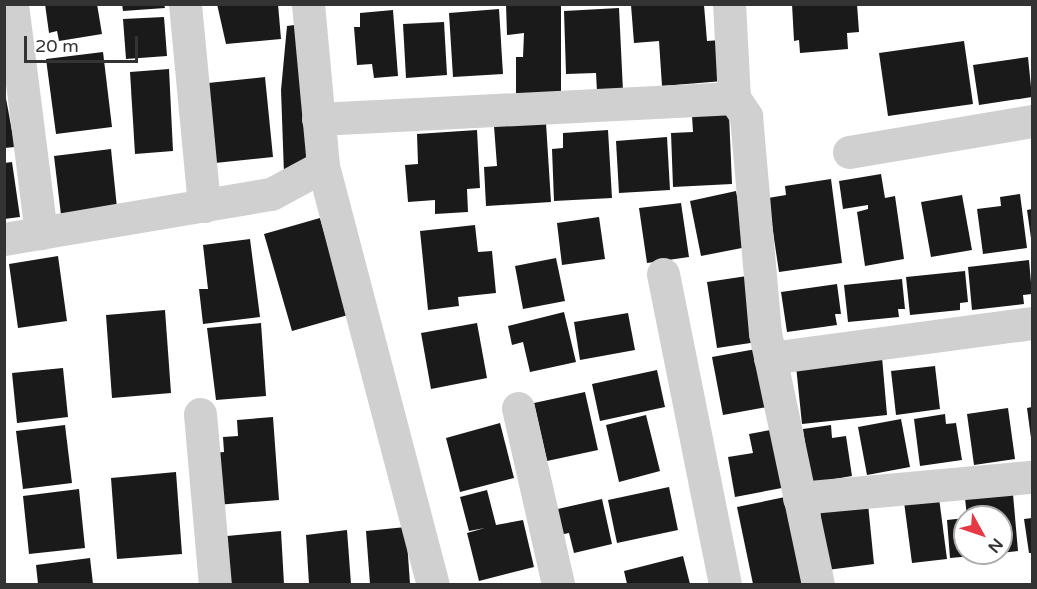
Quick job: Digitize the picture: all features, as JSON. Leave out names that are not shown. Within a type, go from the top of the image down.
[{"type":"street","points":[[12,4],[41,233]]},
{"type":"street","points":[[185,4],[204,206]]},
{"type":"street","points":[[308,4],[323,166],[433,585]]},
{"type":"street","points":[[729,4],[734,98],[746,116],[770,358],[818,585]]},
{"type":"street","points":[[318,119],[734,98]]},
{"type":"street","points":[[849,152],[1032,121]]},
{"type":"street","points":[[4,239],[272,194],[323,166]]},
{"type":"street","points":[[663,274],[725,585]]},
{"type":"street","points":[[770,358],[1032,323]]},
{"type":"street","points":[[518,408],[558,585]]},
{"type":"street","points":[[200,414],[215,585]]},
{"type":"street","points":[[799,498],[1032,477]]},
{"type":"building","points":[[45,4],[97,4],[102,34],[59,41],[57,31],[49,33]]},
{"type":"building","points":[[122,4],[164,4],[165,8],[123,11]]},
{"type":"building","points":[[217,4],[278,4],[281,39],[226,44]]},
{"type":"building","points":[[506,4],[561,4],[561,98],[516,99],[516,57],[523,57],[524,33],[507,35]]},
{"type":"building","points":[[792,4],[857,4],[859,32],[847,33],[848,49],[800,53],[799,40],[794,41]]},
{"type":"building","points":[[631,5],[704,5],[707,41],[721,40],[723,81],[662,86],[659,41],[634,43]]},
{"type":"building","points":[[619,8],[623,91],[597,92],[596,73],[566,74],[564,11]]},
{"type":"building","points":[[499,9],[503,74],[453,77],[449,13]]},
{"type":"building","points":[[393,10],[398,76],[374,78],[372,64],[357,65],[354,27],[360,27],[360,13]]},
{"type":"building","points":[[164,17],[167,56],[126,59],[123,19]]},
{"type":"building","points":[[444,22],[447,75],[406,78],[403,24]]},
{"type":"building","points":[[302,24],[311,166],[284,174],[281,90],[287,26]]},
{"type":"building","points":[[964,41],[973,104],[888,116],[879,53]]},
{"type":"building","points":[[103,52],[112,127],[56,134],[46,59]]},
{"type":"building","points":[[1028,57],[1032,97],[979,105],[973,65]]},
{"type":"building","points":[[169,69],[173,151],[135,154],[130,72]]},
{"type":"building","points":[[265,77],[273,157],[215,163],[208,83]]},
{"type":"building","points":[[4,88],[15,147],[4,148]]},
{"type":"building","points":[[729,114],[732,184],[673,187],[671,133],[693,132],[692,116]]},
{"type":"building","points":[[546,123],[551,202],[486,206],[484,167],[497,166],[494,126]]},
{"type":"building","points":[[477,130],[480,188],[467,189],[468,212],[435,214],[435,200],[408,202],[405,165],[418,164],[417,134]]},
{"type":"building","points":[[608,130],[612,198],[554,201],[552,149],[563,148],[563,133]]},
{"type":"building","points":[[667,137],[670,190],[619,193],[616,141]]},
{"type":"building","points":[[111,149],[117,208],[61,215],[54,156]]},
{"type":"building","points":[[12,162],[20,217],[4,219],[4,163]]},
{"type":"building","points":[[881,174],[885,198],[895,196],[904,259],[865,266],[857,212],[868,209],[868,205],[843,209],[839,181]]},
{"type":"building","points":[[831,179],[842,263],[779,272],[768,198],[786,195],[785,186]]},
{"type":"building","points":[[736,191],[747,247],[701,256],[690,201]]},
{"type":"building","points":[[1020,194],[1027,248],[983,254],[977,209],[1001,206],[1000,197]]},
{"type":"building","points":[[962,195],[972,250],[931,257],[921,202]]},
{"type":"building","points":[[681,203],[689,257],[647,263],[639,208]]},
{"type":"building","points":[[1032,209],[1032,238],[1031,238],[1027,210]]},
{"type":"building","points":[[599,217],[605,259],[562,265],[557,223]]},
{"type":"building","points":[[320,218],[348,315],[292,331],[264,234]]},
{"type":"building","points":[[475,225],[478,252],[492,251],[496,293],[458,297],[459,306],[428,310],[420,231]]},
{"type":"building","points":[[250,239],[260,317],[203,324],[199,289],[208,289],[203,245]]},
{"type":"building","points":[[58,256],[67,321],[18,328],[9,264]]},
{"type":"building","points":[[556,258],[565,301],[523,309],[515,266]]},
{"type":"building","points":[[1029,260],[1032,294],[1023,295],[1024,304],[972,310],[968,267]]},
{"type":"building","points":[[965,271],[968,302],[960,303],[960,310],[910,315],[906,277]]},
{"type":"building","points":[[747,276],[757,342],[717,348],[707,282]]},
{"type":"building","points":[[902,279],[905,309],[898,309],[899,317],[848,322],[844,285]]},
{"type":"building","points":[[837,284],[841,314],[835,314],[837,325],[787,332],[781,292]]},
{"type":"building","points":[[165,310],[171,393],[112,398],[106,315]]},
{"type":"building","points":[[564,312],[576,362],[530,372],[523,342],[512,345],[508,326]]},
{"type":"building","points":[[628,313],[635,350],[580,360],[574,322]]},
{"type":"building","points":[[261,323],[266,396],[216,400],[207,328]]},
{"type":"building","points":[[477,323],[487,378],[431,389],[421,333]]},
{"type":"building","points":[[756,349],[767,407],[723,415],[712,357]]},
{"type":"building","points":[[882,357],[887,415],[802,424],[796,366]]},
{"type":"building","points":[[935,366],[940,409],[896,415],[891,371]]},
{"type":"building","points":[[63,368],[68,417],[17,423],[12,373]]},
{"type":"building","points":[[657,370],[665,407],[600,421],[592,384]]},
{"type":"building","points":[[585,392],[598,450],[547,461],[534,403]]},
{"type":"building","points":[[1032,407],[1032,438],[1031,438],[1027,408]]},
{"type":"building","points":[[1008,408],[1015,459],[974,465],[967,414]]},
{"type":"building","points":[[945,414],[946,424],[956,423],[962,460],[920,466],[914,419]]},
{"type":"building","points":[[646,415],[660,471],[619,482],[606,425]]},
{"type":"building","points":[[273,417],[279,500],[216,505],[212,453],[224,452],[223,437],[238,436],[237,420]]},
{"type":"building","points":[[901,419],[910,467],[867,475],[858,427]]},
{"type":"building","points":[[500,423],[514,478],[460,492],[446,438]]},
{"type":"building","points":[[65,425],[72,483],[23,489],[16,431]]},
{"type":"building","points":[[831,425],[832,438],[846,436],[852,476],[811,483],[803,429]]},
{"type":"building","points":[[776,429],[787,487],[735,497],[728,457],[753,453],[749,434]]},
{"type":"building","points":[[176,472],[182,554],[117,559],[111,478]]},
{"type":"building","points":[[669,487],[678,530],[617,543],[608,500]]},
{"type":"building","points":[[79,489],[85,548],[29,554],[23,496]]},
{"type":"building","points":[[487,490],[496,525],[523,520],[534,567],[479,581],[467,533],[485,528],[469,531],[460,497]]},
{"type":"building","points":[[1013,494],[1018,551],[1013,552],[1013,505],[966,505],[965,498]]},
{"type":"building","points":[[785,497],[802,584],[753,584],[737,507]]},
{"type":"building","points":[[939,498],[947,559],[912,563],[904,502]]},
{"type":"building","points":[[602,499],[612,544],[574,553],[569,533],[554,536],[549,511]]},
{"type":"building","points":[[868,504],[874,564],[827,570],[820,510]]},
{"type":"building","points":[[1032,518],[1032,553],[1029,553],[1024,519]]},
{"type":"building","points":[[953,519],[953,558],[950,558],[947,520]]},
{"type":"building","points":[[406,527],[410,584],[370,584],[366,531]]},
{"type":"building","points":[[347,530],[351,584],[309,584],[306,535]]},
{"type":"building","points":[[281,531],[284,584],[230,584],[227,536]]},
{"type":"building","points":[[683,556],[690,584],[627,584],[624,571]]},
{"type":"building","points":[[90,558],[93,584],[38,584],[36,565]]}]
